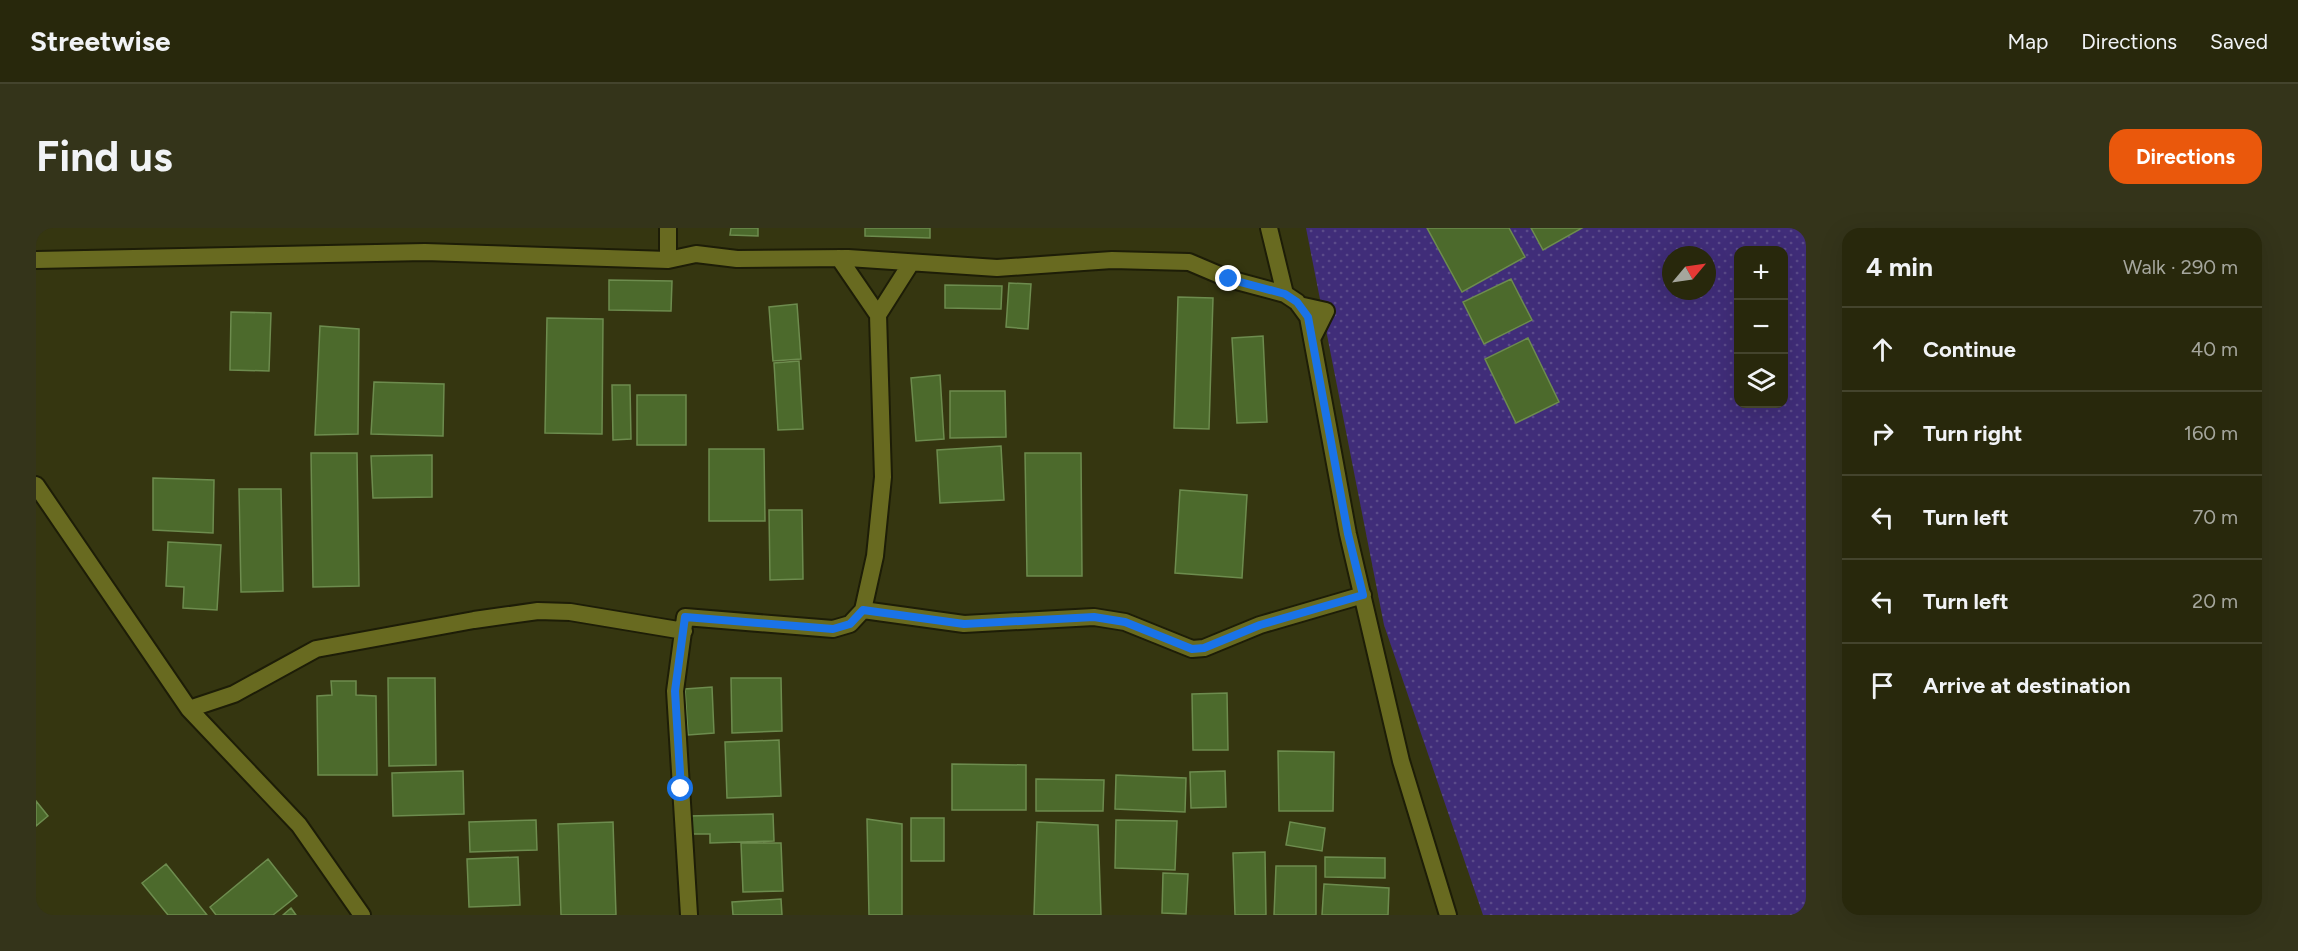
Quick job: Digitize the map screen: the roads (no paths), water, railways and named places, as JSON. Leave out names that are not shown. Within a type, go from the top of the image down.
[{"type":"street","points":[[668,228],[668,260]]},
{"type":"street","points":[[1269,228],[1285,294]]},
{"type":"street","points":[[36,260],[424,252],[668,260],[696,254],[737,260],[838,258],[997,268],[1112,260],[1189,262],[1229,279],[1285,294],[1299,305],[1326,311],[1312,339],[1348,534],[1401,761],[1448,915]]},
{"type":"street","points":[[689,915],[675,691],[685,617],[833,629],[850,624],[863,610],[875,556],[883,477],[878,315],[838,258]]},
{"type":"street","points":[[878,315],[911,262]]},
{"type":"street","points":[[36,485],[189,709],[299,825],[362,915]]},
{"type":"street","points":[[863,610],[964,624],[1094,617],[1125,622],[1192,649],[1204,648],[1260,625],[1363,595]]},
{"type":"street","points":[[189,709],[234,694],[316,649],[474,620],[538,611],[570,612],[684,631]]}]
